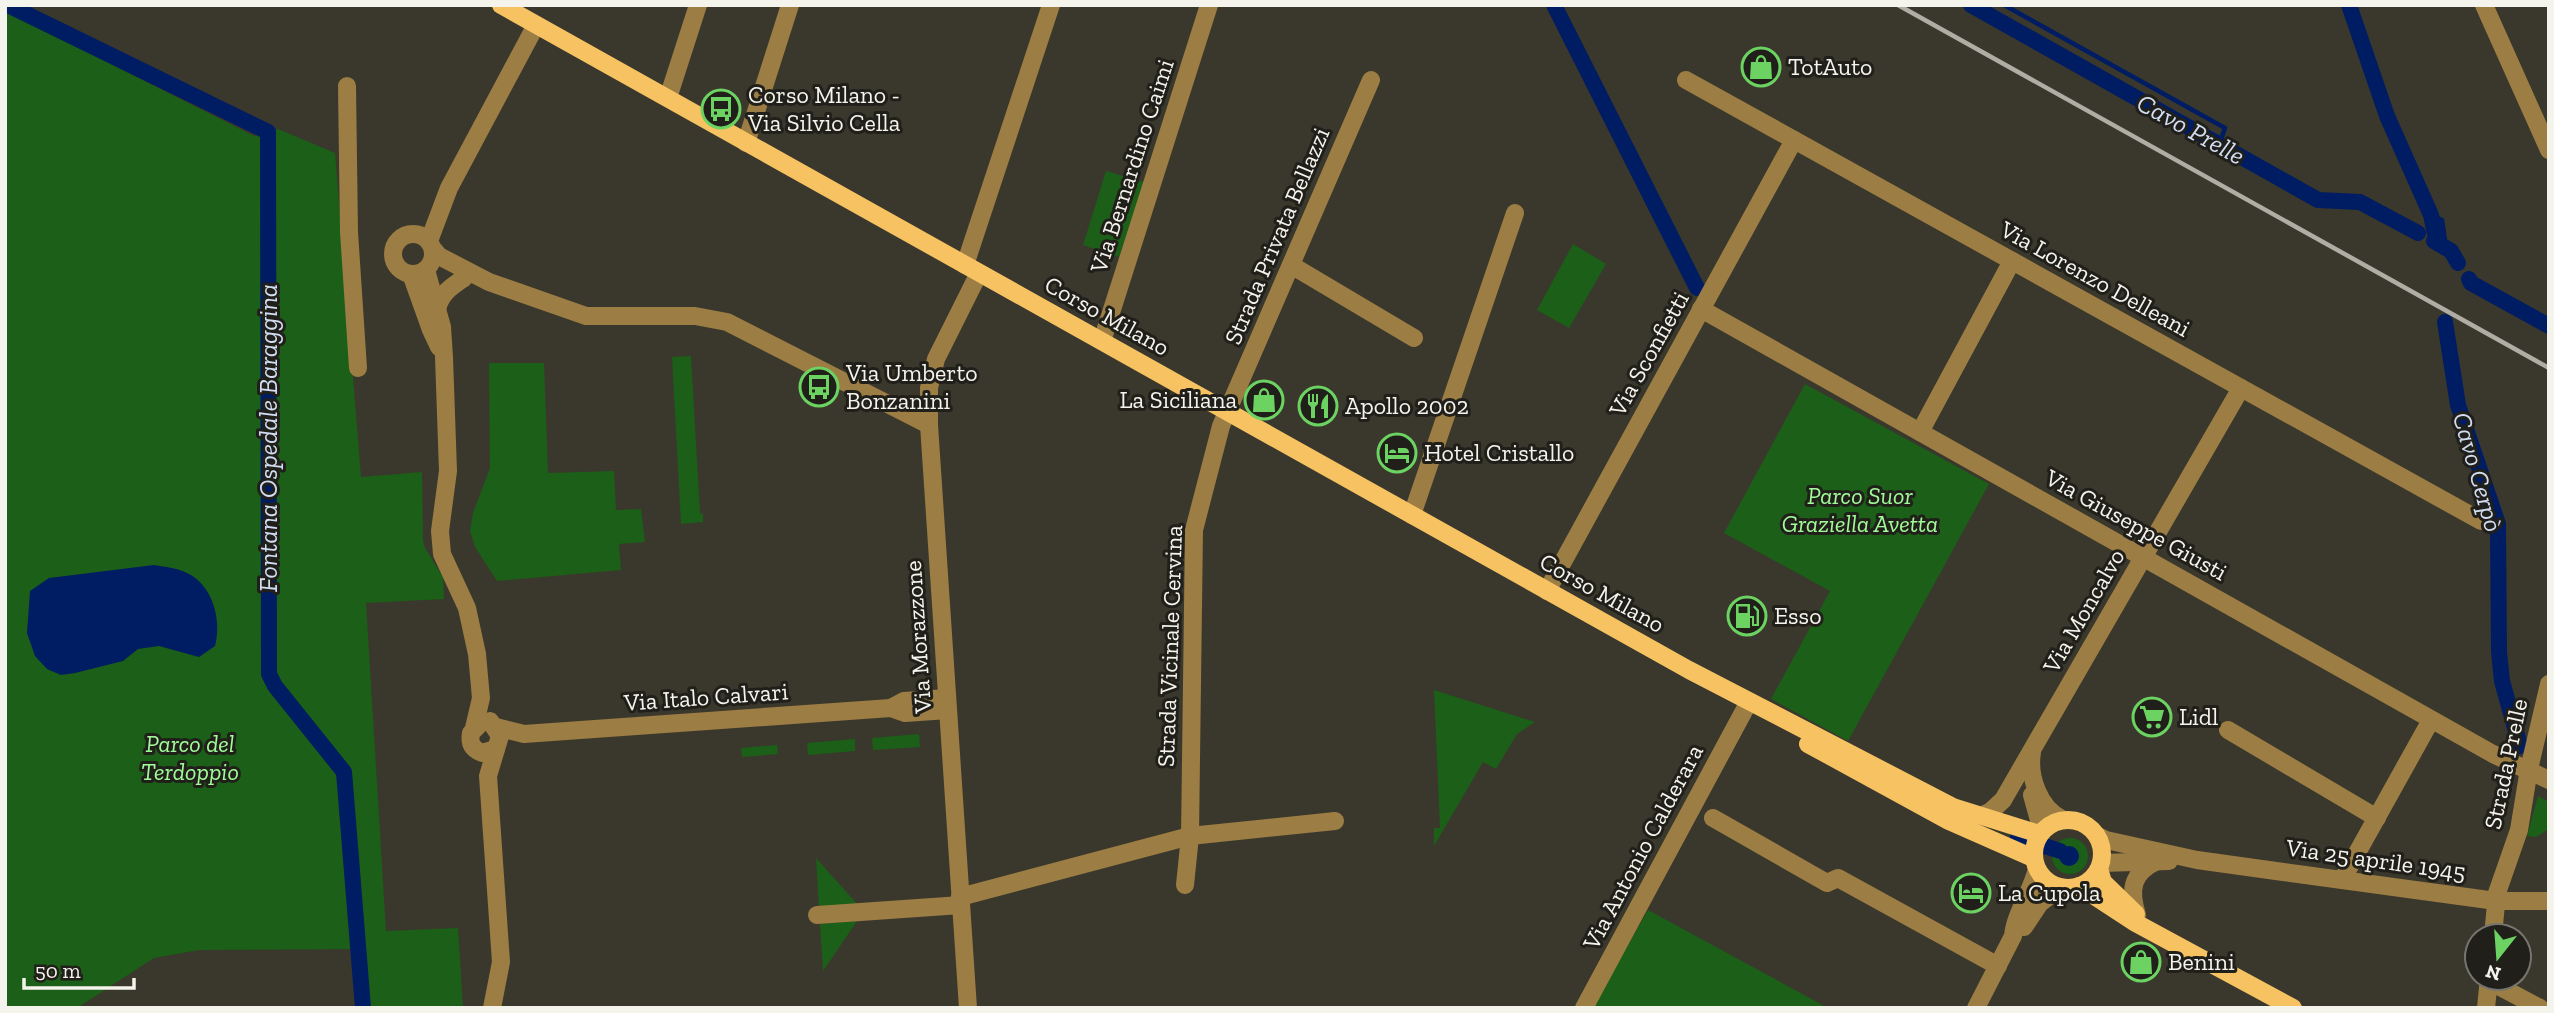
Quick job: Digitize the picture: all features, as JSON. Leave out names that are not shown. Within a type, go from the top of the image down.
[{"type":"main road","name":"Corso Milano","points":[[501,5],[533,17],[667,98],[1689,670],[1953,807],[2040,832]]},
{"type":"main road","name":"Corso Milano","points":[[1689,670],[1728,700],[1949,821],[2003,844],[2035,863]]},
{"type":"main road","points":[[1745,709],[1748,706],[1945,809],[1953,807]]},
{"type":"main road","points":[[2162,937],[2103,882],[2100,866],[2102,851],[2098,836],[2081,822],[2062,820],[2049,824],[2040,832],[2034,844],[2035,863],[2045,879],[2070,887],[2103,903],[2272,1003],[2293,1008]]},
{"type":"main road","points":[[2070,887],[2091,879],[2100,866]]},
{"type":"street","points":[[667,98],[698,5]]},
{"type":"street","points":[[747,143],[790,5]]},
{"type":"street","name":"Via Morazzone","points":[[968,1008],[929,425],[929,388],[936,359],[972,269],[1051,5]]},
{"type":"street","name":"Via Bernardino Caimi","points":[[1101,341],[1209,5]]},
{"type":"street","points":[[2484,5],[2549,150]]},
{"type":"street","points":[[444,357],[431,330],[424,256],[449,188],[533,17]]},
{"type":"street","name":"Strada Privata Bellazzi","points":[[1228,412],[1371,79]]},
{"type":"street","name":"Via Lorenzo Delleani","points":[[1686,80],[2481,521]]},
{"type":"street","points":[[347,86],[358,368]]},
{"type":"street","name":"Via Sconfietti","points":[[1547,591],[1794,140]]},
{"type":"street","points":[[1412,515],[1515,213]]},
{"type":"street","points":[[424,256],[464,278],[477,283],[489,282]]},
{"type":"street","points":[[424,256],[439,256],[489,282],[586,316],[695,316],[727,322],[929,425]]},
{"type":"street","points":[[424,256],[442,327],[444,357],[448,471],[440,531],[442,554],[467,608],[477,654],[481,698],[496,736],[488,776],[501,962],[492,1008]]},
{"type":"street","points":[[1920,432],[2012,261]]},
{"type":"street","points":[[1292,265],[1414,338]]},
{"type":"street","points":[[437,309],[439,299],[446,290],[464,278]]},
{"type":"street","name":"Via Giuseppe Giusti","points":[[1701,309],[2431,720],[2493,754],[2549,780]]},
{"type":"street","name":"Via Moncalvo","points":[[1981,816],[1992,811],[2003,800],[2241,388]]},
{"type":"street","name":"Strada Vicinale Cervina","points":[[1185,885],[1190,836],[1194,530],[1221,426],[1228,412]]},
{"type":"street","name":"Strada Prelle","points":[[2494,922],[2497,892],[2519,830],[2529,769],[2549,684]]},
{"type":"street","points":[[481,698],[470,743],[477,751],[488,776]]},
{"type":"street","name":"Via Italo Calvari","points":[[496,736],[891,708],[905,713],[948,704]]},
{"type":"street","name":"Via Antonio Calderara","points":[[1584,1008],[1745,709]]},
{"type":"street","points":[[2342,880],[2431,720]]},
{"type":"street","points":[[474,728],[483,723],[496,736]]},
{"type":"street","points":[[2228,730],[2377,818]]},
{"type":"street","points":[[477,751],[487,753],[496,736]]},
{"type":"street","points":[[2030,753],[2039,803],[2040,832]]},
{"type":"street","points":[[2039,803],[2062,820]]},
{"type":"street","points":[[1713,818],[1827,883],[1838,878],[1998,966]]},
{"type":"street","points":[[817,915],[961,901],[1190,836],[1335,821]]},
{"type":"street","points":[[2098,836],[2125,853]]},
{"type":"street","points":[[2100,866],[2125,853]]},
{"type":"street","name":"Via 25 aprile 1945","points":[[2125,853],[2197,860],[2496,901],[2549,901]]},
{"type":"street","name":"Via 25 aprile 1945","points":[[2125,853],[2157,861],[2197,860]]},
{"type":"street","points":[[2137,915],[2133,892],[2135,883],[2141,869],[2157,861]]},
{"type":"street","points":[[1976,1008],[2013,936],[2014,923],[2030,893],[2035,863]]},
{"type":"street","points":[[2013,936],[2024,928],[2040,903],[2070,887]]},
{"type":"street","points":[[2512,992],[2540,1008]]},
{"type":"green space","name":"Parco del Terdoppio","points":[[5,11],[254,136],[278,129],[335,153],[361,477],[422,472],[423,541],[443,577],[444,599],[366,603],[386,931],[458,928],[463,1008],[366,1008],[363,949],[199,950],[154,958],[77,1008],[5,1008]]},
{"type":"green space","points":[[1106,171],[1144,182],[1119,257],[1083,245]]},
{"type":"green space","points":[[1573,244],[1606,264],[1569,328],[1537,310]]},
{"type":"green space","points":[[691,356],[700,513],[703,514],[703,522],[681,524],[672,357]]},
{"type":"green space","points":[[489,363],[544,363],[548,473],[614,471],[616,510],[641,509],[645,542],[619,544],[621,570],[497,581],[475,547],[470,531],[473,513],[490,468]]},
{"type":"green space","name":"Parco Suor Graziella Avetta","points":[[1805,384],[1989,484],[1848,741],[1771,699],[1830,591],[1724,533]]},
{"type":"green space","points":[[1434,690],[1535,722],[1517,734],[1496,769],[1483,762],[1434,846],[1434,828],[1440,828]]},
{"type":"green space","points":[[919,734],[920,747],[873,750],[872,738]]},
{"type":"green space","points":[[855,739],[855,751],[808,755],[807,743]]},
{"type":"green space","points":[[777,745],[778,754],[742,757],[741,748]]},
{"type":"green space","points":[[2538,796],[2549,802],[2549,829],[2536,837],[2527,836]]},
{"type":"green space","points":[[2070,838],[2083,843],[2088,856],[2083,869],[2070,874],[2057,869],[2052,856],[2057,843]]},
{"type":"green space","points":[[816,858],[858,905],[819,907]]},
{"type":"green space","points":[[1648,910],[1828,1008],[1592,1008]]},
{"type":"green space","points":[[857,921],[823,971],[820,924]]},
{"type":"shaded area","points":[[154,565],[183,571],[203,586],[216,615],[215,646],[199,657],[159,646],[138,649],[123,661],[61,675],[47,669],[35,656],[27,633],[30,591],[49,578]]},
{"type":"shaded area","points":[[2069,846],[2076,849],[2079,856],[2076,863],[2069,866],[2062,863],[2059,856],[2062,849]]},
{"type":"waterway","name":"Fontana Ospedale Baraggina","points":[[8,5],[268,132],[269,674],[275,686],[344,772],[363,1008]]},
{"type":"waterway","points":[[1554,5],[1697,288]]},
{"type":"waterway","name":"Cavo Prelle","points":[[1971,5],[2318,200],[2360,202],[2418,233]]},
{"type":"waterway","points":[[2004,5],[2225,128],[2219,145]]},
{"type":"waterway","points":[[2349,5],[2387,116],[2431,215],[2435,234]]},
{"type":"waterway","points":[[2431,215],[2442,220],[2446,247]]},
{"type":"waterway","name":"Cavo Prelle","points":[[2434,241],[2451,251],[2458,263]]},
{"type":"waterway","name":"Cavo Prelle","points":[[2469,279],[2471,283],[2549,326]]},
{"type":"waterway","name":"Cavo Cerpò","points":[[2445,322],[2458,405],[2498,524],[2499,652],[2502,681],[2520,746]]},
{"type":"waterway","points":[[2018,837],[2060,851]]},
{"type":"railway","points":[[1898,5],[2549,368]]},
{"type":"place","name":"TotAuto","points":[[1761,67]]},
{"type":"place","name":"Corso Milano - Via Silvio Cella","points":[[721,109]]},
{"type":"place","name":"Via Umberto Bonzanini","points":[[819,387]]},
{"type":"place","name":"La Siciliana","points":[[1264,400]]},
{"type":"place","name":"Apollo 2002","points":[[1318,406]]},
{"type":"place","name":"Hotel Cristallo","points":[[1397,453]]},
{"type":"place","name":"Esso","points":[[1747,616]]},
{"type":"place","name":"Lidl","points":[[2152,717]]},
{"type":"place","name":"La Cupola","points":[[1971,893]]},
{"type":"place","name":"Benini","points":[[2141,962]]}]
